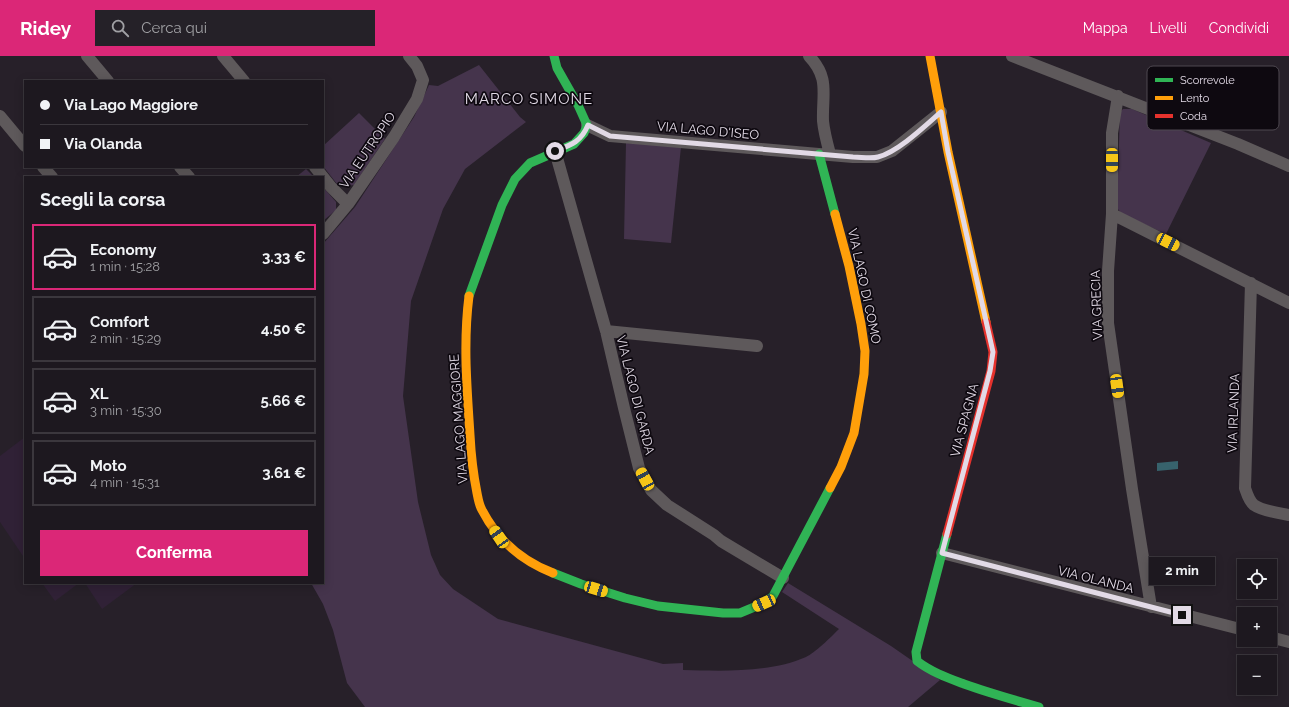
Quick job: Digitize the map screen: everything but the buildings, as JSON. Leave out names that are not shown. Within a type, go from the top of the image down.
[{"type":"street","points":[[87,56],[107,80]]},
{"type":"street","points":[[223,56],[243,80]]},
{"type":"street","name":"VIA EUTROPIO","points":[[324,233],[348,204],[394,137],[417,99],[423,80],[417,66],[409,56]]},
{"type":"street","points":[[554,56],[557,68],[588,125]]},
{"type":"street","name":"VIA LAGO DI COMO","points":[[784,578],[841,467],[854,433],[864,374],[865,351],[861,324],[824,154],[824,81],[817,64],[809,56]]},
{"type":"street","name":"VIA SPAGNA","points":[[930,56],[948,152],[993,352],[990,371],[916,652],[917,661],[926,668],[939,674],[980,689],[1039,707]]},
{"type":"street","points":[[1012,56],[1147,108]]},
{"type":"street","name":"VIA GRECIA","points":[[1118,96],[1112,133],[1112,214],[1108,271],[1108,323],[1151,607]]},
{"type":"street","name":"VIA LAGO D'ISEO","points":[[588,125],[610,136],[877,157],[892,151],[941,112]]},
{"type":"street","points":[[0,116],[24,145]]},
{"type":"street","name":"VIA LAGO MAGGIORE","points":[[588,125],[584,133],[574,144],[530,163],[515,179],[502,205],[470,292],[466,322],[465,362],[472,471],[481,509],[499,537],[519,555],[542,569],[581,584],[625,598],[658,606],[723,613],[740,613],[764,603],[772,596],[784,578]]},
{"type":"street","points":[[1203,130],[1289,166]]},
{"type":"street","name":"VIA LAGO DI GARDA","points":[[555,151],[606,331],[639,468],[651,490],[667,505],[721,541],[784,578]]},
{"type":"street","points":[[44,168],[51,176]]},
{"type":"street","points":[[181,168],[188,176]]},
{"type":"street","points":[[316,168],[322,176]]},
{"type":"street","points":[[324,178],[348,204]]},
{"type":"street","points":[[1112,214],[1289,303]]},
{"type":"street","name":"VIA IRLANDA","points":[[1251,284],[1245,488],[1248,497],[1254,505],[1289,515]]},
{"type":"street","points":[[606,331],[756,346]]},
{"type":"street","name":"VIA OLANDA","points":[[942,553],[1237,628]]},
{"type":"street","points":[[1277,639],[1289,642]]},
{"type":"shaded area","points":[[479,65],[520,117],[526,122],[465,169],[443,209],[411,301],[403,396],[418,502],[431,555],[440,575],[453,589],[498,619],[663,664],[683,663],[683,670],[730,671],[777,666],[806,657],[814,652],[839,629],[782,592],[788,583],[891,646],[940,680],[908,707],[365,707],[347,683],[333,630],[323,604],[312,584],[324,584],[324,243],[355,207],[414,117],[429,85],[438,86]]},
{"type":"shaded area","points":[[1123,109],[1132,109],[1147,115],[1147,130],[1181,130],[1211,143],[1166,234],[1122,214],[1117,208],[1120,112]]},
{"type":"shaded area","points":[[359,113],[385,139],[354,185],[347,186],[337,184],[324,167],[324,145]]},
{"type":"shaded area","points":[[626,143],[681,147],[671,243],[624,239]]},
{"type":"shaded area","points":[[306,169],[313,176],[297,176]]},
{"type":"shaded area","points":[[324,188],[336,202],[336,210],[324,220]]},
{"type":"shaded area","points":[[24,438],[24,558],[0,522],[0,456]]},
{"type":"shaded area","points":[[43,584],[78,584],[55,601]]},
{"type":"shaded area","points":[[86,584],[136,584],[102,609]]},
{"type":"water","points":[[1178,461],[1178,469],[1157,471],[1157,463]]},
{"type":"traffic: fast","points":[[469,296],[502,205],[515,179],[530,163],[574,144],[584,133],[587,125],[578,105],[557,68],[554,56]]},
{"type":"traffic: fast","points":[[819,154],[835,214]]},
{"type":"traffic: fast","points":[[553,573],[581,584],[625,598],[658,606],[723,613],[740,613],[764,603],[773,596],[830,488]]},
{"type":"traffic: fast","points":[[947,534],[916,652],[917,661],[934,672],[958,682],[1039,707]]},
{"type":"traffic: slow","points":[[930,56],[948,152],[986,322]]},
{"type":"traffic: slow","points":[[830,488],[841,467],[854,433],[864,374],[865,351],[849,266],[835,214]]},
{"type":"traffic: slow","points":[[469,296],[466,331],[467,383],[474,478],[479,504],[488,521],[503,540],[531,562],[553,573]]},
{"type":"traffic: jam","points":[[947,534],[991,371],[993,352],[986,322]]},
{"type":"district","name":"MARCO SIMONE","points":[[529,99]]},
{"type":"route","points":[[555,151],[574,144],[584,133],[588,125],[610,136],[853,157],[877,157],[892,151],[941,112],[948,152],[993,352],[990,371],[942,553],[1182,615]]}]
